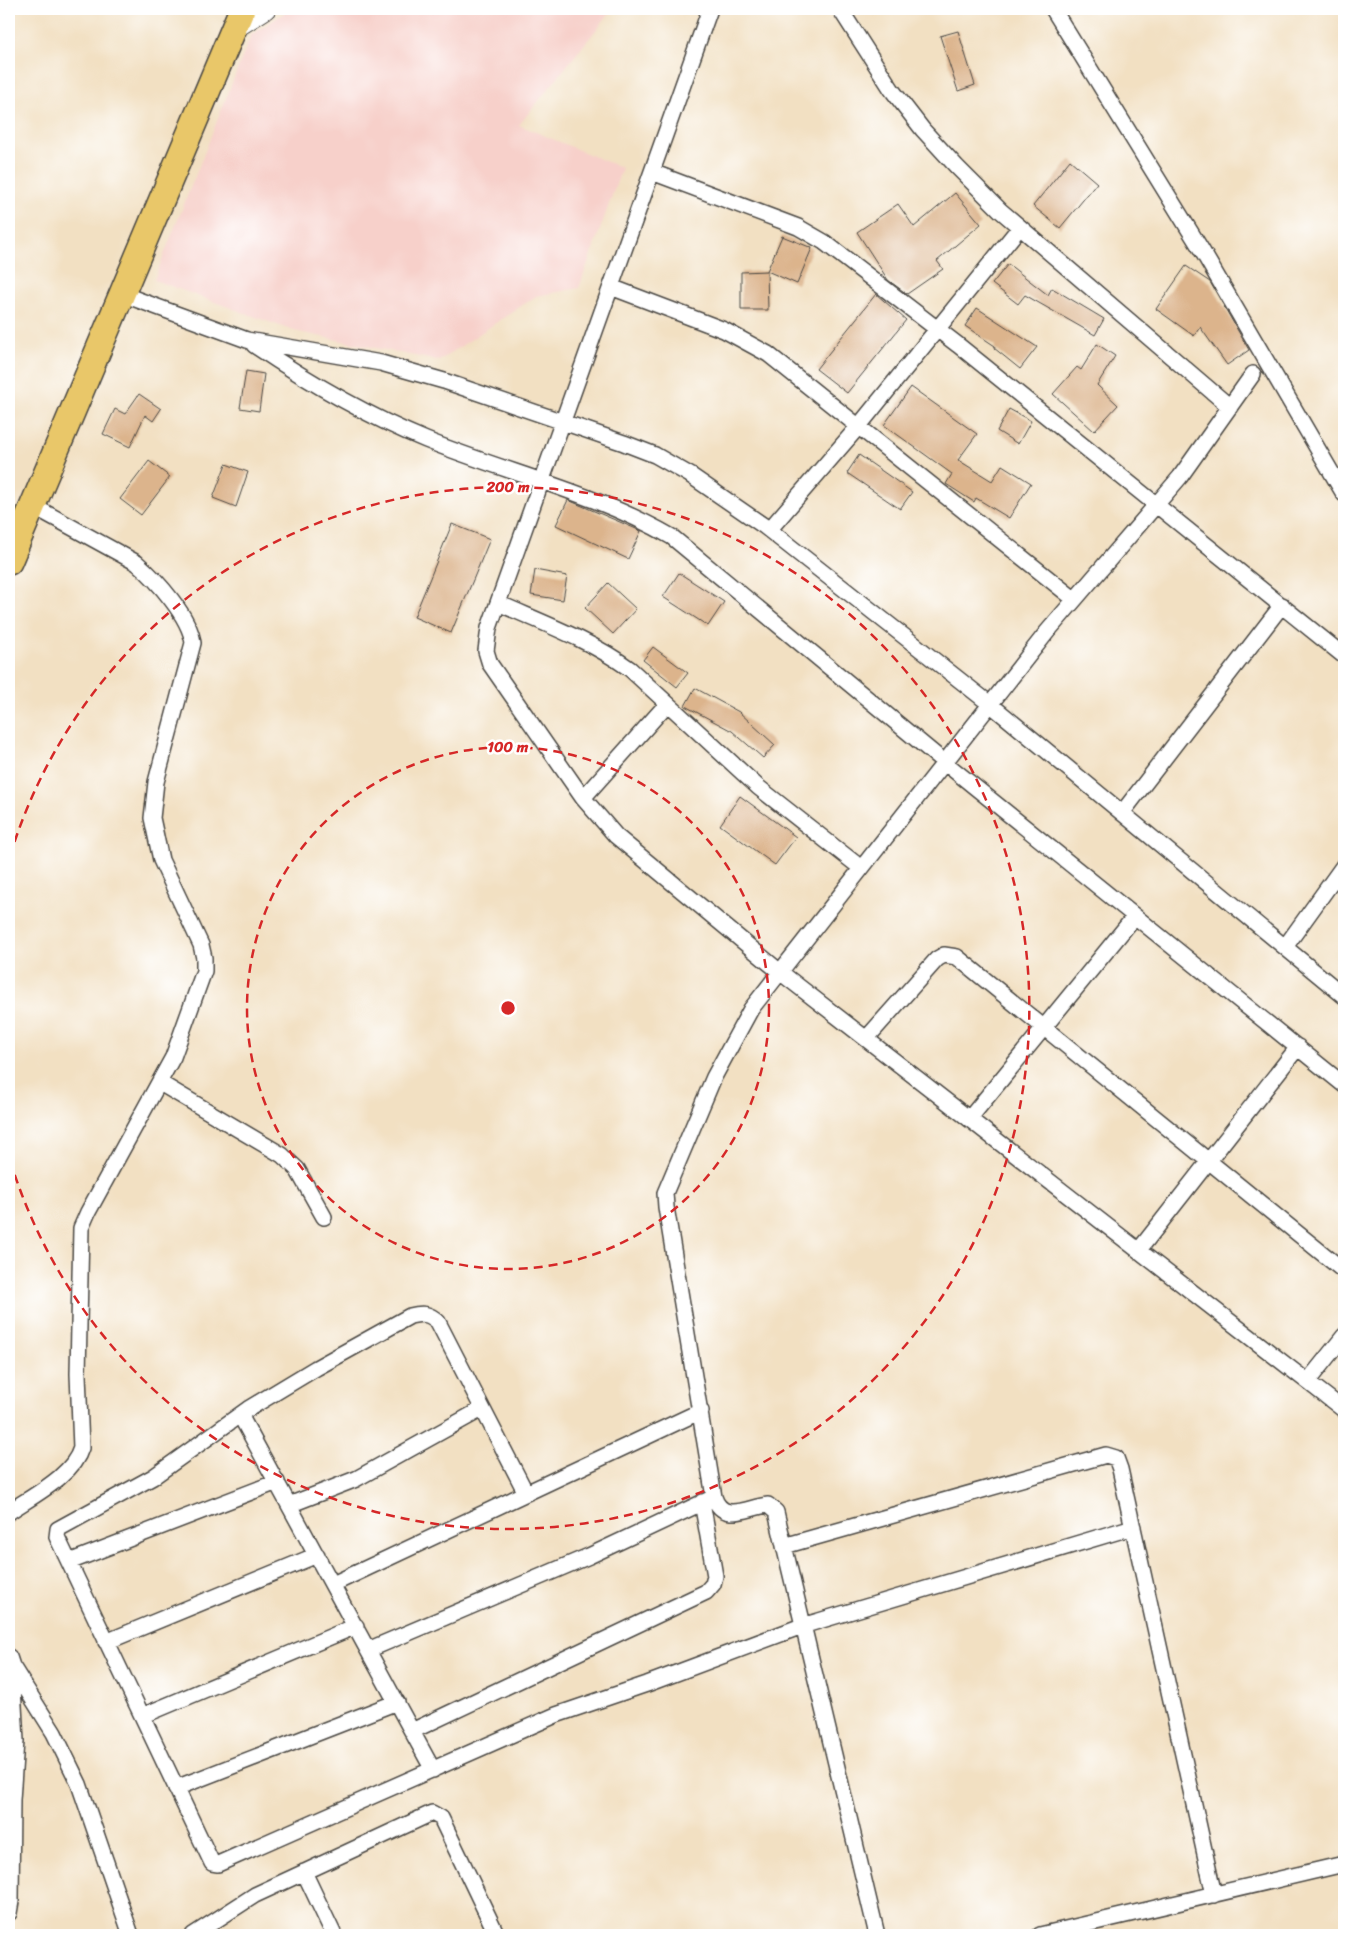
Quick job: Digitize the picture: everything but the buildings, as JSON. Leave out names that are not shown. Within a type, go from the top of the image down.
[{"type":"highway","points":[[9,562],[238,19]]},
{"type":"street","points":[[238,19],[266,9]]},
{"type":"street","points":[[710,9],[498,603],[486,640],[486,650],[490,664],[583,798],[616,836],[780,972],[1344,1410]]},
{"type":"street","points":[[840,9],[892,90],[923,130],[1001,211],[1230,407]]},
{"type":"street","points":[[1053,9],[1201,249],[1344,494]]},
{"type":"street","points":[[652,172],[798,227],[824,242],[938,330],[1344,656]]},
{"type":"street","points":[[768,530],[858,427],[1020,228]]},
{"type":"street","points":[[611,287],[738,336],[768,354],[1074,599]]},
{"type":"street","points":[[122,294],[247,340],[381,364],[444,381],[655,455],[690,475],[768,530],[990,704],[1344,996]]},
{"type":"street","points":[[247,340],[302,377],[364,411],[426,440],[624,511],[672,537],[944,762],[1344,1085]]},
{"type":"street","points":[[412,1731],[706,1592],[713,1584],[715,1576],[700,1411],[665,1193],[714,1077],[751,1009],[1074,599],[1180,477],[1253,374]]},
{"type":"street","points":[[9,1512],[69,1471],[79,1457],[81,1448],[78,1374],[81,1228],[173,1057],[204,971],[201,945],[161,860],[154,837],[152,818],[156,782],[190,657],[193,643],[192,633],[189,625],[158,584],[137,563],[32,506]]},
{"type":"street","points":[[498,603],[607,653],[630,670],[758,787],[861,868]]},
{"type":"street","points":[[1122,813],[1282,605]]},
{"type":"street","points":[[583,798],[667,704]]},
{"type":"street","points":[[1285,947],[1344,865]]},
{"type":"street","points":[[969,1119],[1135,916]]},
{"type":"street","points":[[866,1039],[937,959],[952,955],[962,960],[1344,1272]]},
{"type":"street","points":[[1139,1250],[1298,1047]]},
{"type":"street","points":[[160,1083],[282,1155],[297,1169],[324,1217]]},
{"type":"street","points":[[526,1493],[438,1322],[431,1316],[422,1313],[410,1316],[316,1368],[240,1415],[152,1477],[60,1526],[56,1537],[209,1860],[215,1864],[433,1770],[533,1724],[802,1626],[1133,1527]]},
{"type":"street","points":[[1308,1381],[1344,1336]]},
{"type":"street","points":[[289,1505],[356,1479],[482,1408]]},
{"type":"street","points":[[333,1584],[700,1411]]},
{"type":"street","points":[[240,1415],[433,1770]]},
{"type":"street","points":[[784,1546],[1106,1455],[1116,1458],[1214,1895]]},
{"type":"street","points":[[69,1562],[277,1482]]},
{"type":"street","points":[[708,1500],[730,1512],[765,1505],[772,1506],[776,1512],[877,1935]]},
{"type":"street","points":[[368,1650],[590,1556],[708,1500]]},
{"type":"street","points":[[106,1642],[317,1556]]},
{"type":"street","points":[[142,1716],[356,1626]]},
{"type":"street","points":[[9,1913],[11,1901],[12,1800],[16,1741],[10,1661]]},
{"type":"street","points":[[10,1661],[54,1733],[79,1784],[131,1935]]},
{"type":"street","points":[[176,1788],[397,1702]]},
{"type":"street","points":[[193,1935],[233,1907],[428,1814],[437,1814],[441,1818],[497,1935]]},
{"type":"street","points":[[1040,1935],[1344,1864]]},
{"type":"street","points":[[304,1872],[334,1935]]},
{"type":"shaded area","points":[[290,9],[613,9],[519,125],[622,168],[579,288],[536,296],[439,361],[294,331],[154,280],[251,35]]}]
